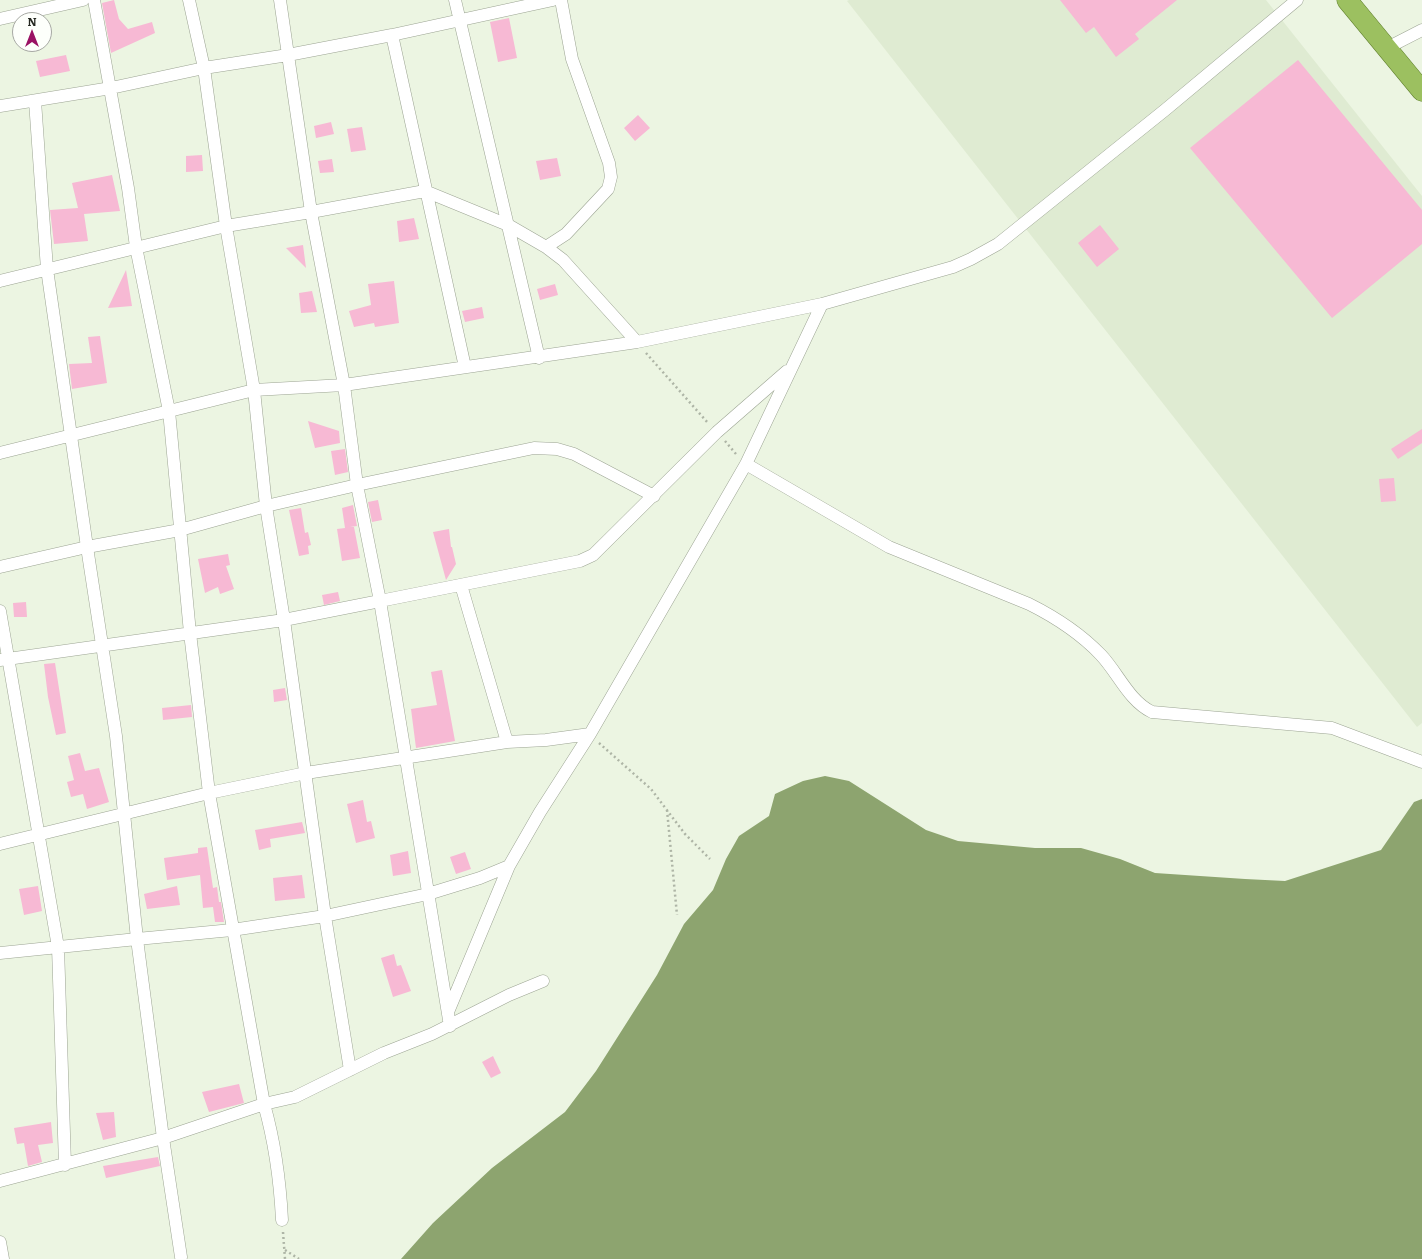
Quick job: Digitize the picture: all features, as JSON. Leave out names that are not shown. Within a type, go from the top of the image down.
[{"type":"highway","points":[[1347,0],[1422,91]]},
{"type":"street","points":[[0,19],[83,0]]},
{"type":"street","points":[[94,0],[111,88],[136,247],[168,411],[190,633],[209,793],[232,930],[264,1104],[276,1150],[282,1220]]},
{"type":"street","points":[[189,0],[204,68],[226,226],[254,390],[266,506],[284,620],[325,916],[350,1070]]},
{"type":"street","points":[[280,0],[311,212],[344,385],[357,485],[380,601],[450,1026]]},
{"type":"street","points":[[455,0],[539,358]]},
{"type":"street","points":[[0,106],[111,88],[204,68],[288,55],[392,35],[553,0]]},
{"type":"street","points":[[546,246],[566,234],[593,206],[608,189],[611,177],[610,163],[572,59],[561,0]]},
{"type":"street","points":[[0,453],[254,390],[344,385],[464,367],[539,358],[637,342],[822,304],[952,267],[971,259],[998,244],[1165,110],[1297,0]]},
{"type":"street","points":[[1387,48],[1422,30]]},
{"type":"street","points":[[392,35],[464,367]]},
{"type":"street","points":[[34,101],[47,269],[87,548],[116,736],[137,939],[163,1138],[181,1257]]},
{"type":"street","points":[[0,281],[226,226],[425,191],[508,225],[546,246],[563,260],[637,342]]},
{"type":"street","points":[[448,1012],[509,866],[540,812],[590,734],[746,464],[822,304]]},
{"type":"street","points":[[4,660],[284,620],[580,561],[593,555],[603,547],[716,432],[792,367]]},
{"type":"street","points":[[0,567],[180,530],[266,506],[357,485],[534,448],[556,449],[574,454],[654,496]]},
{"type":"street","points":[[746,464],[889,548],[1029,604],[1049,614],[1081,637],[1101,655],[1140,705],[1152,712],[1332,728],[1422,762]]},
{"type":"street","points":[[461,585],[507,742]]},
{"type":"street","points":[[0,611],[4,660],[58,947],[65,1165]]},
{"type":"street","points":[[0,844],[209,793],[306,773],[507,742],[546,740],[590,734]]},
{"type":"street","points":[[0,953],[232,930],[325,916],[428,894],[480,878],[509,866]]},
{"type":"street","points":[[0,1181],[163,1138],[264,1104],[295,1097],[384,1053],[450,1026],[509,995],[543,981]]},
{"type":"street","points":[[0,1242],[3,1259]]},
{"type":"path","points":[[637,342],[746,464]]},
{"type":"path","points":[[590,734],[629,771],[651,789],[685,834],[710,859]]},
{"type":"path","points":[[667,809],[677,915]]},
{"type":"path","points":[[282,1220],[285,1259]]},
{"type":"path","points":[[284,1250],[299,1259]]},
{"type":"shaded area","points":[[1266,0],[1422,196],[1422,723],[1417,727],[847,1]]},
{"type":"shaded area","points":[[825,776],[849,781],[926,830],[958,841],[1035,848],[1081,848],[1120,859],[1155,873],[1285,881],[1381,850],[1414,802],[1422,799],[1422,1259],[401,1259],[433,1223],[492,1168],[565,1112],[596,1071],[657,975],[684,924],[713,890],[726,859],[739,836],[769,816],[775,794],[803,781]]},
{"type":"building","points":[[114,0],[119,19],[128,29],[152,22],[155,33],[111,53],[102,3]]},
{"type":"building","points":[[1060,0],[1177,0],[1135,34],[1139,39],[1116,57],[1094,27],[1086,33]]},
{"type":"building","points":[[509,18],[517,58],[498,62],[490,22]]},
{"type":"building","points":[[66,55],[70,71],[40,77],[36,61]]},
{"type":"building","points":[[1298,60],[1422,210],[1422,244],[1332,318],[1190,148]]},
{"type":"building","points":[[638,115],[650,128],[635,141],[624,128]]},
{"type":"building","points":[[331,122],[334,134],[316,138],[314,126]]},
{"type":"building","points":[[362,127],[366,150],[351,152],[347,129]]},
{"type":"building","points":[[202,155],[203,171],[186,172],[186,156]]},
{"type":"building","points":[[557,158],[561,176],[540,180],[536,161]]},
{"type":"building","points":[[332,159],[334,172],[320,173],[318,161]]},
{"type":"building","points":[[112,175],[120,211],[84,214],[88,241],[54,244],[50,210],[78,208],[72,183]]},
{"type":"building","points":[[414,218],[419,239],[399,242],[397,221]]},
{"type":"building","points":[[1100,225],[1119,249],[1097,267],[1078,243]]},
{"type":"building","points":[[303,245],[306,268],[286,248]]},
{"type":"building","points":[[126,270],[132,306],[108,308]]},
{"type":"building","points":[[394,281],[399,323],[375,327],[374,323],[354,327],[349,311],[371,305],[368,284]]},
{"type":"building","points":[[555,284],[558,295],[540,300],[537,289]]},
{"type":"building","points":[[312,291],[317,312],[301,313],[299,293]]},
{"type":"building","points":[[482,307],[484,318],[465,322],[462,311]]},
{"type":"building","points":[[100,336],[107,383],[72,389],[69,364],[92,363],[88,337]]},
{"type":"building","points":[[308,421],[339,431],[340,443],[315,448]]},
{"type":"building","points":[[1422,429],[1422,443],[1398,459],[1391,449]]},
{"type":"building","points":[[345,449],[348,472],[335,475],[331,451]]},
{"type":"building","points":[[1394,478],[1396,501],[1381,502],[1379,479]]},
{"type":"building","points":[[378,500],[382,520],[372,522],[368,502]]},
{"type":"building","points":[[353,505],[357,526],[350,527],[354,527],[360,558],[342,561],[337,529],[345,528],[342,508]]},
{"type":"building","points":[[301,508],[305,533],[308,532],[311,545],[308,546],[309,554],[299,556],[289,510]]},
{"type":"building","points":[[449,529],[451,547],[456,564],[446,580],[433,532]]},
{"type":"building","points":[[228,554],[230,565],[226,566],[234,589],[220,594],[218,587],[205,593],[198,559]]},
{"type":"building","points":[[338,592],[340,601],[324,605],[322,595]]},
{"type":"building","points":[[26,602],[27,617],[14,617],[13,603]]},
{"type":"building","points":[[55,663],[66,733],[56,735],[48,697],[44,664]]},
{"type":"building","points":[[442,670],[455,741],[416,748],[411,709],[437,705],[431,672]]},
{"type":"building","points":[[285,688],[287,700],[274,702],[273,690]]},
{"type":"building","points":[[191,705],[192,717],[163,720],[162,708]]},
{"type":"building","points":[[80,753],[85,771],[99,768],[109,802],[87,809],[83,794],[71,797],[67,782],[74,780],[68,756]]},
{"type":"building","points":[[363,800],[367,822],[371,821],[375,838],[356,843],[347,804]]},
{"type":"building","points":[[302,822],[305,833],[270,839],[271,847],[259,850],[255,830]]},
{"type":"building","points":[[207,847],[213,888],[217,887],[224,922],[215,922],[213,907],[203,908],[200,875],[167,880],[164,858],[198,853],[198,848]]},
{"type":"building","points":[[408,851],[411,873],[393,876],[390,855]]},
{"type":"building","points":[[465,852],[471,869],[456,874],[450,857]]},
{"type":"building","points":[[302,875],[305,898],[275,901],[273,878]]},
{"type":"building","points":[[38,886],[42,911],[24,915],[19,889]]},
{"type":"building","points":[[177,886],[180,905],[147,909],[144,894]]},
{"type":"building","points":[[394,954],[397,966],[401,965],[411,991],[393,997],[381,958]]},
{"type":"building","points":[[493,1056],[501,1073],[491,1078],[482,1062]]},
{"type":"building","points":[[239,1084],[244,1103],[209,1112],[202,1092]]},
{"type":"building","points":[[114,1112],[116,1137],[103,1140],[96,1113]]},
{"type":"building","points":[[51,1122],[53,1143],[38,1145],[42,1162],[28,1166],[24,1143],[17,1144],[14,1128]]},
{"type":"building","points":[[158,1157],[160,1166],[106,1178],[103,1166]]}]
